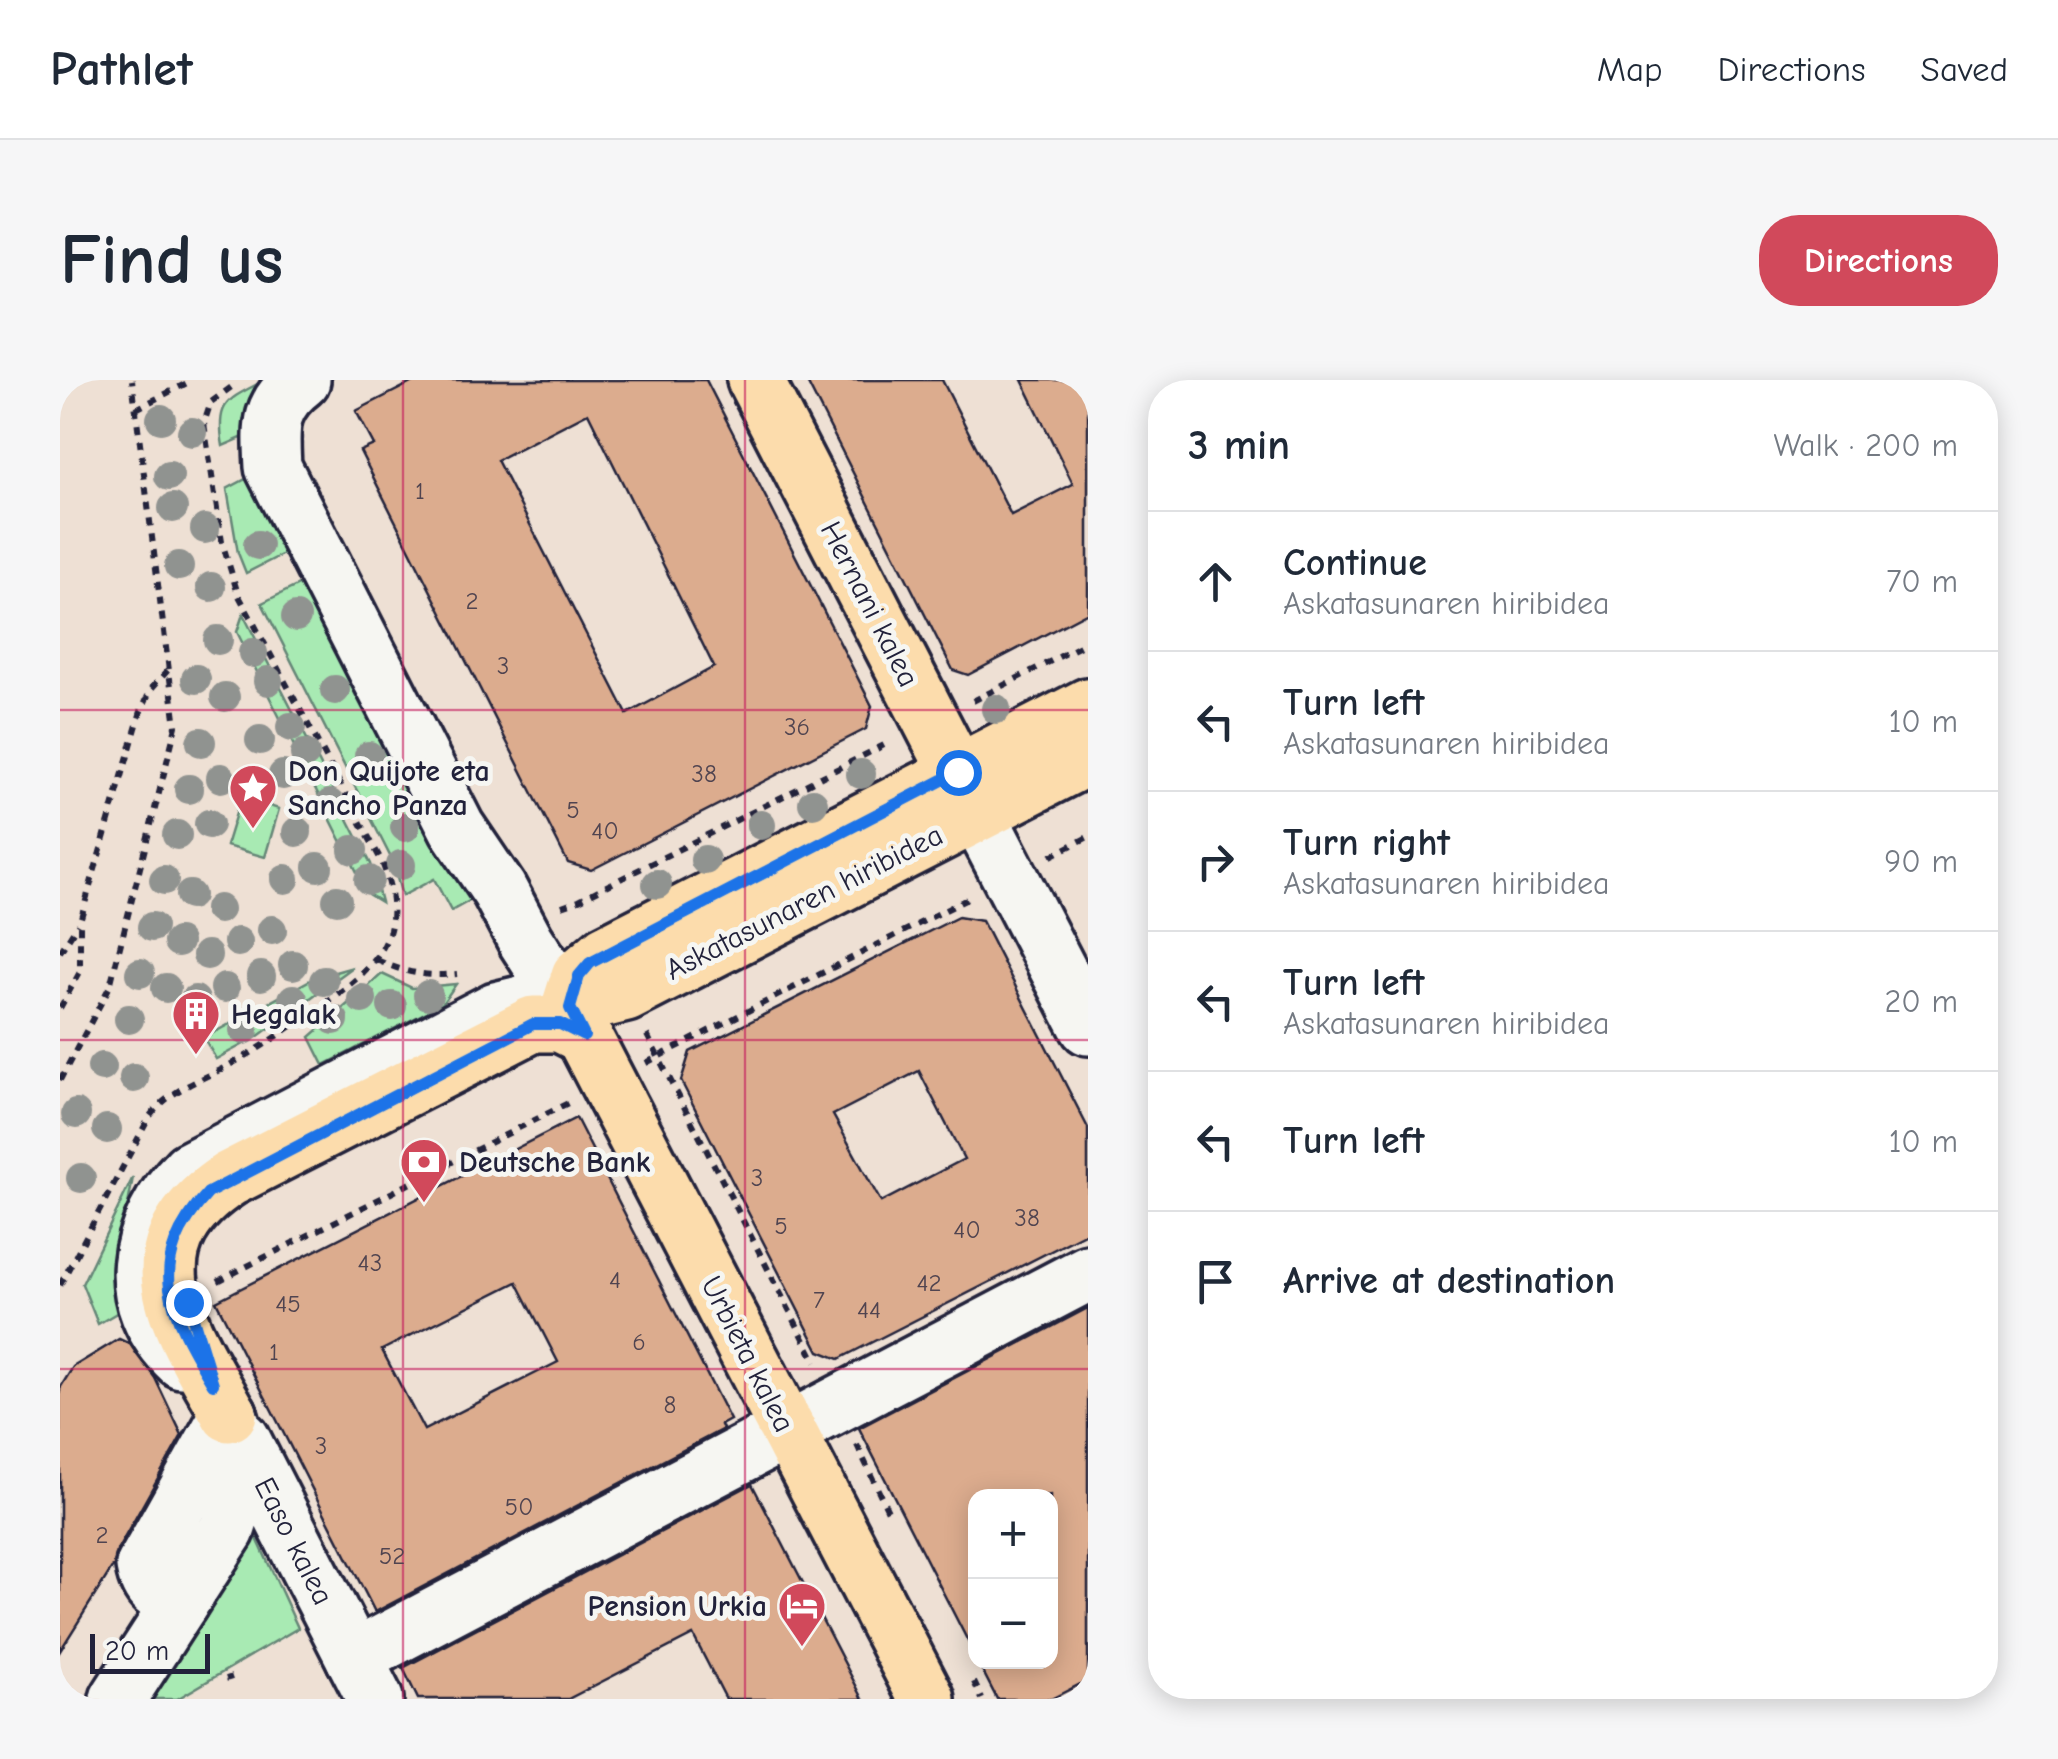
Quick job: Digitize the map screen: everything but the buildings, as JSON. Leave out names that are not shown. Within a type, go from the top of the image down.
[{"type":"main road","name":"Hernani kalea","points":[[755,380],[930,722],[983,793]]},
{"type":"main road","name":"Askatasunaren hiribidea","points":[[983,793],[1088,706]]},
{"type":"main road","name":"Askatasunaren hiribidea","points":[[576,1022],[579,976],[606,954],[983,793],[1088,757]]},
{"type":"main road","points":[[221,1399],[181,1331],[169,1284],[170,1259],[178,1234],[208,1193],[533,1024],[576,1022]]},
{"type":"main road","name":"Urbieta kalea","points":[[576,1022],[927,1699]]},
{"type":"street","points":[[302,380],[285,393],[256,402],[273,467],[457,828],[500,890],[576,1022]]},
{"type":"street","points":[[983,793],[1088,1027]]},
{"type":"street","points":[[118,1699],[227,1530],[236,1503],[239,1454],[188,1302],[193,1254]]},
{"type":"street","points":[[364,1679],[788,1430],[1088,1272]]},
{"type":"street","name":"Easo kalea","points":[[221,1399],[364,1679]]},
{"type":"path","points":[[60,1080],[110,986],[176,726],[132,380]]},
{"type":"path","points":[[136,408],[193,380]]},
{"type":"path","points":[[60,1284],[160,1102],[251,1052],[354,983],[376,960],[391,926],[390,881],[381,860],[238,594],[228,567],[204,423],[217,394],[256,402]]},
{"type":"path","points":[[515,921],[579,900],[1088,642]]},
{"type":"path","points":[[60,952],[80,920],[141,712],[151,689],[169,669]]},
{"type":"path","points":[[60,1008],[80,972],[80,920]]},
{"type":"green space","points":[[265,380],[253,433],[223,446],[221,420],[227,404]]},
{"type":"green space","points":[[257,473],[295,548],[246,573],[238,553],[227,489]]},
{"type":"green space","points":[[311,579],[471,900],[451,911],[434,879],[402,896],[392,860],[262,603]]},
{"type":"green space","points":[[243,614],[371,864],[381,902],[368,894],[237,632]]},
{"type":"green space","points":[[241,797],[279,809],[265,857],[226,846]]},
{"type":"green space","points":[[353,967],[257,1037],[216,1059],[204,1038],[314,978]]},
{"type":"green space","points":[[382,974],[412,988],[456,984],[442,1004],[324,1065],[310,1037]]},
{"type":"green space","points":[[133,1177],[123,1233],[130,1305],[98,1324],[82,1284]]},
{"type":"green space","points":[[255,1534],[298,1628],[177,1699],[146,1699],[197,1615]]},
{"type":"place","name":"Don Quijote eta Sancho Panza","points":[[253,830]]},
{"type":"place","name":"Hegalak","points":[[196,1056]]},
{"type":"place","name":"Deutsche Bank","points":[[424,1204]]},
{"type":"place","name":"Pension Urkia","points":[[802,1648]]},
{"type":"route","points":[[188,1302],[213,1384],[181,1331],[169,1284],[170,1259],[178,1234],[208,1193],[533,1024],[560,1024],[584,1036],[570,1008],[573,989],[590,963],[958,772]]}]
